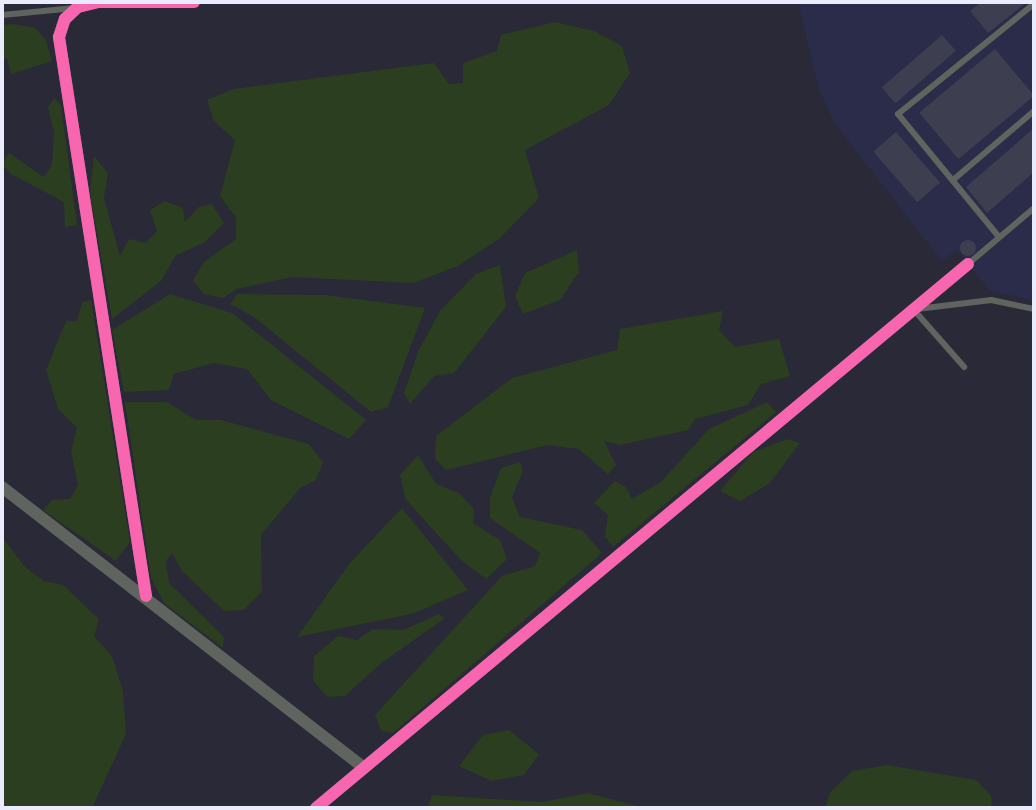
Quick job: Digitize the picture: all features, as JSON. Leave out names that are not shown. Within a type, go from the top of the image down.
[{"type":"street","points":[[146,596],[60,60],[65,19],[78,7],[98,2],[194,2]]},
{"type":"street","points":[[316,808],[968,264]]},
{"type":"street","points":[[2,487],[364,768]]},
{"type":"lane","points":[[999,237],[898,114],[1034,4]]},
{"type":"lane","points":[[2,15],[78,7]]},
{"type":"lane","points":[[953,180],[1034,111]]},
{"type":"lane","points":[[968,264],[1034,208]]},
{"type":"lane","points":[[914,309],[991,300],[1034,309]]},
{"type":"lane","points":[[914,309],[964,367]]},
{"type":"shaded area","points":[[798,2],[1034,2],[1034,301],[989,290],[957,250],[942,261],[836,125],[819,90]]},
{"type":"green space","points":[[555,22],[594,31],[622,46],[630,73],[609,105],[525,150],[539,198],[499,239],[458,266],[413,283],[292,277],[237,289],[223,298],[204,294],[193,280],[204,262],[236,239],[236,218],[220,196],[235,140],[214,121],[207,100],[233,89],[434,63],[449,84],[463,83],[463,63],[497,51],[501,35]]},
{"type":"green space","points":[[2,25],[35,28],[46,40],[52,61],[11,74],[7,58],[2,60]]},
{"type":"green space","points":[[54,98],[61,105],[77,225],[65,227],[64,202],[11,174],[2,164],[9,153],[44,177],[52,164],[54,132],[48,107]]},
{"type":"green space","points":[[94,156],[108,173],[104,198],[120,256],[129,239],[146,243],[157,231],[150,210],[165,201],[183,208],[185,222],[199,207],[212,204],[224,223],[205,242],[175,256],[161,281],[112,319],[90,192]]},
{"type":"green space","points":[[577,250],[579,272],[560,300],[523,314],[515,296],[525,273]]},
{"type":"green space","points":[[500,265],[506,307],[454,373],[434,376],[410,404],[404,393],[418,352],[440,311],[476,274]]},
{"type":"green space","points":[[170,294],[232,313],[366,420],[349,439],[271,400],[247,369],[214,363],[174,374],[169,390],[124,392],[112,330]]},
{"type":"green space","points":[[237,294],[325,295],[425,308],[388,407],[371,412],[254,317],[230,304]]},
{"type":"green space","points":[[91,300],[130,542],[116,561],[43,510],[52,500],[70,499],[78,485],[71,451],[77,428],[58,409],[46,370],[66,321],[77,321],[82,302]]},
{"type":"green space","points":[[723,311],[719,330],[735,347],[779,339],[790,376],[761,384],[748,405],[695,419],[688,430],[620,445],[604,441],[616,465],[608,474],[579,449],[547,445],[446,470],[435,459],[436,436],[512,378],[617,350],[620,329]]},
{"type":"green space","points":[[125,402],[167,402],[196,420],[221,420],[309,444],[323,462],[316,480],[300,488],[261,535],[262,591],[244,610],[224,611],[182,571],[172,553],[166,561],[169,583],[224,637],[223,648],[164,603],[151,578]]},
{"type":"green space","points":[[767,402],[776,412],[613,547],[605,537],[608,515],[594,503],[615,481],[626,487],[632,499],[661,482],[709,429]]},
{"type":"green space","points":[[787,439],[800,443],[769,484],[740,501],[720,491],[753,452]]},
{"type":"green space","points":[[418,455],[436,484],[459,493],[474,509],[473,523],[500,540],[507,559],[486,579],[461,560],[406,500],[400,475]]},
{"type":"green space","points":[[520,462],[523,471],[512,497],[520,517],[582,530],[602,553],[393,733],[381,731],[375,715],[502,576],[535,566],[540,553],[490,518],[490,498],[501,468]]},
{"type":"green space","points":[[402,508],[468,590],[412,614],[297,637],[349,564]]},
{"type":"green space","points":[[2,537],[25,567],[44,581],[63,585],[99,619],[94,636],[112,656],[123,691],[126,734],[92,808],[2,808]]},
{"type":"green space","points":[[439,614],[445,618],[380,664],[345,696],[327,697],[313,680],[314,656],[338,636],[357,640],[373,629],[403,630]]},
{"type":"green space","points":[[509,730],[539,754],[524,775],[491,781],[459,766],[483,735]]},
{"type":"green space","points":[[887,765],[976,780],[991,796],[992,808],[825,808],[830,793],[852,771]]},
{"type":"green space","points":[[588,793],[645,808],[428,808],[432,795],[543,802]]},
{"type":"building","points":[[981,2],[1027,2],[988,33],[970,11]]},
{"type":"building","points":[[942,35],[956,51],[895,103],[882,87]]},
{"type":"building","points":[[995,49],[1034,96],[958,159],[919,113]]},
{"type":"building","points":[[1034,128],[1034,172],[987,213],[966,187]]},
{"type":"building","points":[[896,132],[940,183],[917,202],[873,152]]},
{"type":"building","points":[[968,240],[974,242],[974,254],[968,256],[962,254],[960,248],[962,242]]},
{"type":"cycle path","points":[[146,596],[59,37],[65,19],[78,7],[98,2],[194,2]]},
{"type":"cycle path","points":[[316,808],[968,264]]}]
